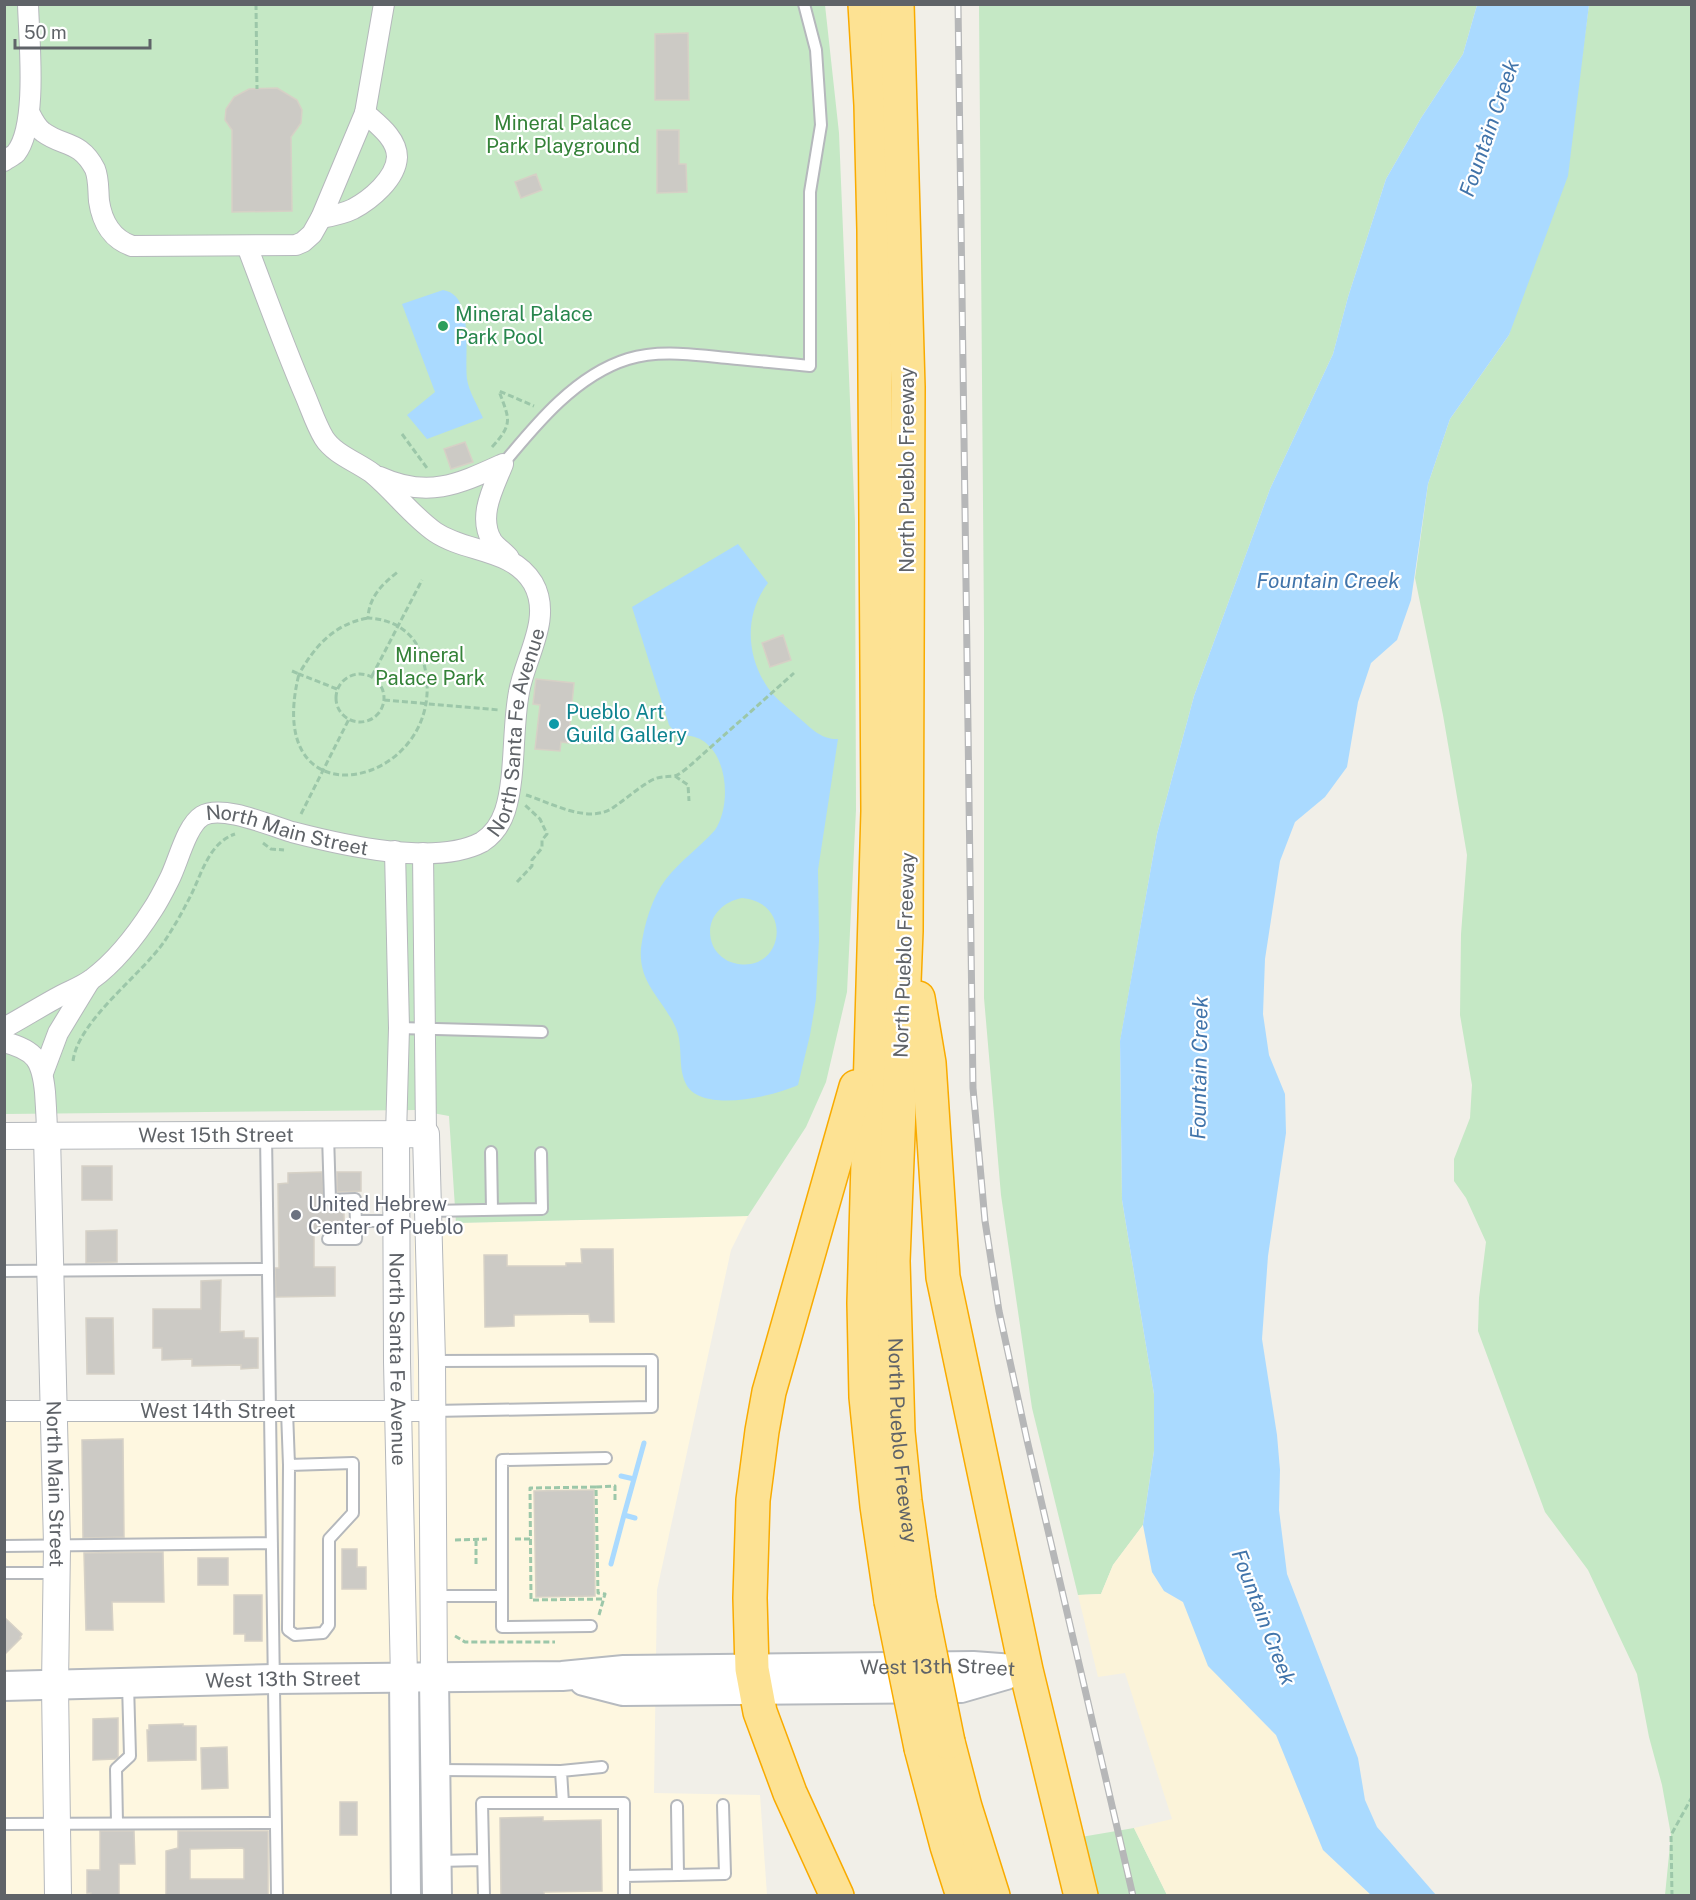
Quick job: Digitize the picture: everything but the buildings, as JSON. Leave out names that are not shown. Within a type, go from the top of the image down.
[{"type":"highway","name":"North Pueblo Freeway","points":[[865,4],[871,105],[874,230],[878,752],[864,1303],[866,1398],[877,1506],[905,1600],[935,1745],[947,1846],[963,1896]]},
{"type":"highway","name":"North Pueblo Freeway","points":[[898,12],[908,387],[906,931],[893,1261],[894,1344],[904,1501],[905,1600]]},
{"type":"highway","points":[[906,931],[929,1064],[944,1276],[1026,1670],[1081,1896]]},
{"type":"highway","points":[[837,1896],[790,1793],[760,1712],[754,1680],[750,1598],[753,1500],[762,1431],[783,1338],[845,1127],[870,1029]]},
{"type":"highway","name":"North Pueblo Freeway","points":[[935,1745],[965,1807],[993,1896]]},
{"type":"main road","name":"West 13th Street","points":[[4,1686],[562,1676],[624,1670],[754,1680],[973,1666],[1026,1670]]},
{"type":"main road","name":"North Santa Fe Avenue","points":[[404,1678],[406,1896]]},
{"type":"main road","name":"North Santa Fe Avenue","points":[[434,1678],[437,1896]]},
{"type":"street","points":[[4,161],[15,154],[30,114],[28,4]]},
{"type":"street","points":[[30,114],[44,133],[70,143],[90,160],[96,171],[102,214],[113,235],[121,242],[132,246],[296,245],[312,234],[321,218],[365,113],[384,4]]},
{"type":"street","points":[[321,218],[339,215],[361,204],[387,181],[394,170],[397,156],[389,136],[365,113]]},
{"type":"street","name":"North Santa Fe Avenue","points":[[247,246],[292,364],[325,440],[372,473],[397,485],[414,488],[453,486],[503,464]]},
{"type":"street","name":"North Santa Fe Avenue","points":[[404,1678],[399,1411],[396,1135],[399,1028],[395,851],[447,852],[467,848],[485,840],[497,828],[507,805],[516,712],[523,670],[533,647],[541,610],[535,587],[528,576],[493,542],[485,522],[489,502],[503,464]]},
{"type":"street","name":"North Santa Fe Avenue","points":[[372,473],[400,502],[437,533],[453,542],[492,553],[515,564]]},
{"type":"street","name":"North Main Street","points":[[58,1896],[55,1686],[57,1545],[47,1136],[43,1073],[58,1033],[90,981],[123,947],[152,910],[169,881],[192,827],[200,817],[218,812],[293,832],[395,851]]},
{"type":"street","name":"North Santa Fe Avenue","points":[[423,853],[426,1134],[432,1361],[434,1678]]},
{"type":"street","name":"North Main Street","points":[[4,1028],[90,981]]},
{"type":"street","points":[[4,1042],[22,1047],[31,1053],[39,1061],[43,1073]]},
{"type":"street","name":"West 15th Street","points":[[4,1136],[426,1134]]},
{"type":"street","name":"West 14th Street","points":[[4,1411],[432,1411]]},
{"type":"lane","points":[[503,464],[534,426],[576,388],[600,372],[628,359],[658,353],[690,354],[810,366],[810,192],[821,125],[816,50],[804,4]]},
{"type":"lane","points":[[399,1028],[542,1032]]},
{"type":"lane","points":[[266,1135],[268,1269],[279,1411],[289,1465],[288,1630],[295,1635],[323,1633],[329,1625],[329,1539],[354,1513],[353,1463],[289,1465]]},
{"type":"lane","points":[[328,1135],[330,1200],[355,1199],[356,1221],[356,1239],[328,1239]]},
{"type":"lane","points":[[491,1152],[492,1210]]},
{"type":"lane","points":[[428,1211],[542,1209],[541,1152]]},
{"type":"lane","points":[[356,1221],[397,1221]]},
{"type":"lane","points":[[4,1271],[268,1269]]},
{"type":"lane","points":[[432,1361],[652,1360],[652,1407],[432,1411]]},
{"type":"lane","points":[[277,1896],[272,1543],[279,1411]]},
{"type":"lane","points":[[591,1626],[502,1627],[502,1460],[606,1458]]},
{"type":"lane","points":[[4,1546],[272,1543]]},
{"type":"lane","points":[[4,1573],[57,1573]]},
{"type":"lane","points":[[435,1596],[502,1596]]},
{"type":"lane","points":[[117,1823],[116,1769],[130,1756],[128,1684]]},
{"type":"lane","points":[[435,1770],[561,1771],[602,1767]]},
{"type":"lane","points":[[561,1771],[563,1803]]},
{"type":"lane","points":[[484,1896],[482,1803],[624,1803],[624,1896]]},
{"type":"lane","points":[[624,1876],[724,1874],[723,1805]]},
{"type":"lane","points":[[677,1806],[678,1875]]},
{"type":"lane","points":[[4,1824],[276,1823]]},
{"type":"lane","points":[[436,1861],[483,1860]]},
{"type":"path","points":[[256,4],[257,89]]},
{"type":"path","points":[[488,452],[501,437],[508,424],[508,416],[499,391],[549,413]]},
{"type":"path","points":[[402,434],[432,477]]},
{"type":"path","points":[[368,618],[368,610],[375,595],[399,571]]},
{"type":"path","points":[[372,676],[422,580]]},
{"type":"path","points":[[368,618],[389,621],[398,626],[414,640],[425,666],[425,704],[415,732],[400,752],[389,761],[364,773],[352,776],[332,774],[323,770],[309,760],[296,735],[294,706],[299,674],[312,651],[327,637],[347,625],[368,618]]},
{"type":"path","points":[[292,671],[337,689]]},
{"type":"path","points":[[675,776],[693,763],[795,673]]},
{"type":"path","points":[[355,674],[372,676],[383,688],[384,700],[380,712],[374,718],[358,722],[349,719],[336,704],[337,689],[341,682],[355,674]]},
{"type":"path","points":[[384,700],[516,712]]},
{"type":"path","points":[[256,837],[271,849],[284,850],[349,719]]},
{"type":"path","points":[[518,793],[575,812],[592,815],[615,807],[654,779],[661,776],[675,776],[688,785],[689,801]]},
{"type":"path","points":[[517,882],[532,866],[532,860],[542,848],[542,840],[547,834],[540,819],[521,798]]},
{"type":"path","points":[[73,1061],[75,1050],[84,1034],[105,1007],[144,968],[179,919],[208,858],[226,837],[236,834]]},
{"type":"path","points":[[604,1599],[531,1600],[530,1488],[615,1486],[615,1502]]},
{"type":"path","points":[[591,1626],[596,1626],[605,1594],[598,1593],[596,1487]]},
{"type":"path","points":[[453,1540],[502,1539]]},
{"type":"path","points":[[476,1540],[476,1564]]},
{"type":"path","points":[[454,1635],[465,1642],[566,1642]]},
{"type":"path","points":[[1672,1896],[1671,1835],[1692,1797]]},
{"type":"shaded area","points":[[748,1216],[731,1250],[657,1590],[654,1793],[760,1795],[767,1895],[5,1895],[4,1411],[414,1404],[414,1228],[456,1223]]},
{"type":"green space","name":"Mineral Palace Park","points":[[4,5],[825,5],[839,133],[855,522],[856,810],[847,992],[826,1082],[806,1127],[748,1216],[456,1223],[449,1116],[416,1110],[5,1114]]},
{"type":"green space","points":[[979,5],[1477,5],[1463,54],[1421,118],[1386,179],[1348,297],[1333,354],[1270,489],[1194,696],[1157,834],[1120,1042],[1122,1200],[1154,1394],[1154,1451],[1143,1525],[1113,1565],[1101,1594],[1078,1595],[1032,1408],[1001,1195],[984,998],[984,628]]},
{"type":"green space","points":[[1589,5],[1691,5],[1691,1895],[1665,1895],[1671,1835],[1637,1674],[1588,1570],[1545,1512],[1478,1331],[1479,1298],[1486,1242],[1466,1198],[1454,1181],[1454,1159],[1470,1118],[1472,1085],[1460,1015],[1461,934],[1467,855],[1443,715],[1415,578],[1428,484],[1450,419],[1509,335],[1581,64]]},
{"type":"green space","points":[[1134,1828],[1167,1895],[1094,1895],[1081,1837]]},
{"type":"sand","points":[[1143,1525],[1152,1572],[1164,1591],[1183,1602],[1195,1631],[1247,1706],[1276,1735],[1323,1850],[1371,1895],[1167,1895],[1134,1828],[1172,1819],[1125,1673],[1098,1677],[1078,1595],[1101,1594],[1113,1565]]},
{"type":"water","name":"Fountain Creek","points":[[1477,5],[1589,5],[1568,176],[1509,335],[1450,419],[1428,484],[1411,600],[1397,640],[1371,663],[1358,702],[1347,767],[1325,797],[1295,822],[1280,861],[1265,959],[1263,1014],[1269,1055],[1285,1094],[1286,1133],[1268,1256],[1262,1339],[1277,1435],[1280,1470],[1279,1510],[1287,1574],[1358,1758],[1365,1800],[1377,1827],[1436,1895],[1371,1895],[1323,1850],[1276,1735],[1208,1666],[1183,1602],[1164,1591],[1152,1572],[1143,1525],[1154,1451],[1154,1394],[1122,1200],[1120,1041],[1157,834],[1194,696],[1270,489],[1333,354],[1348,297],[1386,179],[1421,118],[1463,54]]},
{"type":"water","points":[[443,290],[453,294],[460,302],[464,314],[467,379],[483,418],[427,439],[407,415],[435,392],[402,304]]},
{"type":"water","points":[[738,544],[768,583],[760,595],[752,621],[752,649],[761,676],[775,696],[811,729],[826,737],[838,739],[818,870],[819,940],[816,999],[810,1035],[798,1085],[773,1094],[739,1100],[722,1100],[694,1093],[683,1077],[678,1033],[643,971],[641,948],[653,903],[661,886],[672,872],[715,830],[721,817],[725,786],[716,755],[707,744],[694,737],[678,736],[669,725],[632,607]],"holes":[[[742,898],[759,903],[770,912],[776,924],[776,937],[772,949],[763,959],[750,964],[727,961],[717,952],[710,937],[715,914],[734,900]]]},
{"type":"waterway","points":[[635,1518],[624,1515],[644,1443]]},
{"type":"waterway","points":[[621,1476],[634,1479]]},
{"type":"waterway","points":[[611,1564],[624,1515]]},
{"type":"railway","points":[[958,4],[973,1088],[985,1221],[999,1311],[1027,1440],[1133,1896]]},
{"type":"place","name":"Mineral Palace Park Pool","points":[[443,326]]},
{"type":"place","name":"Pueblo Art Guild Gallery","points":[[554,724]]},
{"type":"place","name":"United Hebrew Center of Pueblo","points":[[296,1215]]},
{"type":"park label","name":"Mineral Palace Park Playground","points":[[563,134]]}]
